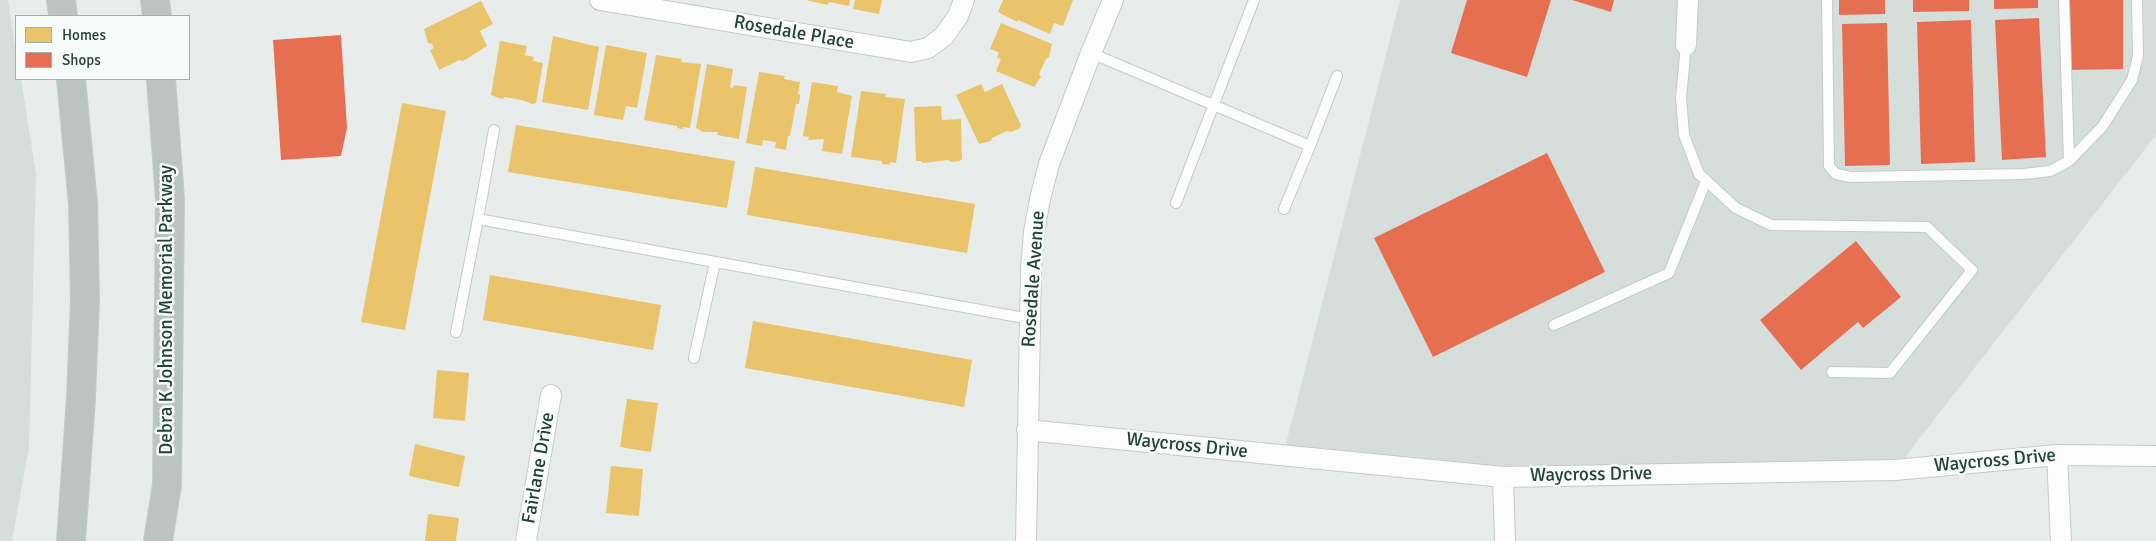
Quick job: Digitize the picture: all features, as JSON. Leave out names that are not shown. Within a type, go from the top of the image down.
[{"type":"highway","points":[[61,0],[63,15]]},
{"type":"highway","points":[[156,0],[157,15]]},
{"type":"highway","points":[[71,80],[83,204],[85,300],[71,541]]},
{"type":"highway","name":"Debra K Johnson Memorial Parkway","points":[[158,541],[166,485],[170,198],[161,80]]},
{"type":"street","name":"Rosedale Place","points":[[600,0],[911,52],[928,48],[944,36],[958,16],[964,0]]},
{"type":"street","name":"Rosedale Avenue","points":[[1026,541],[1032,250],[1040,199],[1050,164],[1091,52],[1113,0]]},
{"type":"street","points":[[1686,45],[1688,0]]},
{"type":"street","name":"Fairlane Drive","points":[[526,541],[551,395]]},
{"type":"street","name":"Waycross Drive","points":[[1027,430],[1503,477],[1895,470],[2057,456],[2156,456]]},
{"type":"street","points":[[2057,456],[2061,541]]},
{"type":"street","points":[[1503,477],[1505,541]]},
{"type":"lane","points":[[1176,204],[1254,0]]},
{"type":"lane","points":[[1827,0],[1829,166],[1836,174],[1851,177],[2024,174],[2050,171],[2069,161],[2102,127],[2132,80],[2138,56],[2137,0]]},
{"type":"lane","points":[[2064,0],[2069,161]]},
{"type":"lane","points":[[1686,45],[1681,98],[1684,135],[1699,174],[1736,208],[1771,225],[1927,227],[1972,270],[1890,373],[1832,372]]},
{"type":"lane","points":[[1091,52],[1310,146]]},
{"type":"lane","points":[[1284,209],[1337,76]]},
{"type":"lane","points":[[456,332],[494,130]]},
{"type":"lane","points":[[1554,324],[1669,273],[1706,181]]},
{"type":"lane","points":[[478,219],[1030,318]]},
{"type":"lane","points":[[694,358],[715,262]]},
{"type":"shaded area","points":[[0,0],[8,0],[15,46],[15,80],[21,80],[36,174],[29,448],[12,541],[0,541]]},
{"type":"shaded area","points":[[1400,0],[2156,0],[2156,135],[1895,470],[1503,477],[1283,455]]},
{"type":"building: Homes","points":[[806,0],[850,0],[849,6],[829,2],[828,5]]},
{"type":"building: Homes","points":[[855,0],[882,0],[879,14],[853,9]]},
{"type":"building: Homes","points":[[1003,0],[1073,0],[1063,26],[1054,23],[1050,34],[1018,20],[1017,22],[998,12]]},
{"type":"building: Homes","points":[[481,1],[493,24],[480,31],[487,46],[463,61],[459,60],[439,70],[430,50],[434,48],[432,44],[428,43],[424,29]]},
{"type":"building: Homes","points":[[1001,23],[1052,44],[1049,57],[1046,59],[1039,74],[1041,77],[1034,87],[996,71],[1001,59],[997,58],[999,52],[990,49]]},
{"type":"building: Homes","points":[[553,36],[599,47],[588,110],[542,102]]},
{"type":"building: Homes","points":[[500,41],[527,46],[525,55],[534,57],[533,61],[543,63],[536,103],[532,104],[505,97],[502,99],[491,95]]},
{"type":"building: Homes","points":[[606,45],[647,53],[637,108],[626,106],[623,120],[594,115]]},
{"type":"building: Homes","points":[[656,55],[682,59],[681,62],[701,64],[690,128],[677,128],[677,126],[644,120]]},
{"type":"building: Homes","points":[[707,64],[733,69],[730,87],[733,88],[734,85],[747,87],[739,139],[717,135],[718,132],[703,132],[696,128]]},
{"type":"building: Homes","points":[[759,72],[785,76],[784,79],[800,82],[799,104],[796,104],[786,150],[775,148],[776,142],[763,140],[762,146],[746,143]]},
{"type":"building: Homes","points":[[812,82],[838,86],[837,92],[852,96],[842,154],[822,151],[824,139],[808,140],[809,137],[803,136]]},
{"type":"building: Homes","points":[[981,84],[985,92],[1002,84],[1021,125],[1019,129],[1011,132],[1007,131],[992,138],[991,141],[979,144],[956,95]]},
{"type":"building: Homes","points":[[861,91],[886,94],[885,97],[905,99],[896,163],[890,162],[889,165],[882,164],[882,161],[851,157]]},
{"type":"building: Homes","points":[[402,103],[446,111],[405,330],[361,322]]},
{"type":"building: Homes","points":[[941,106],[942,120],[961,119],[962,159],[951,162],[948,160],[923,163],[916,161],[914,107]]},
{"type":"building: Homes","points":[[516,125],[735,161],[727,208],[508,172]]},
{"type":"building: Homes","points":[[755,167],[975,204],[967,253],[747,215]]},
{"type":"building: Homes","points":[[490,275],[661,305],[653,350],[483,320]]},
{"type":"building: Homes","points":[[753,321],[972,360],[964,407],[745,368]]},
{"type":"building: Homes","points":[[437,370],[469,373],[465,421],[433,418]]},
{"type":"building: Homes","points":[[627,399],[658,403],[651,452],[620,447]]},
{"type":"building: Homes","points":[[415,444],[465,456],[459,487],[409,476]]},
{"type":"building: Homes","points":[[611,466],[643,469],[639,516],[606,513]]},
{"type":"building: Homes","points":[[428,514],[459,518],[456,541],[425,541]]},
{"type":"building: Shops","points":[[1467,0],[1551,0],[1527,77],[1451,53]]},
{"type":"building: Shops","points":[[1572,0],[1614,0],[1611,12]]},
{"type":"building: Shops","points":[[1839,0],[1885,0],[1885,14],[1839,15]]},
{"type":"building: Shops","points":[[1913,0],[1969,0],[1969,11],[1913,12]]},
{"type":"building: Shops","points":[[1994,0],[2038,0],[2038,8],[1994,9]]},
{"type":"building: Shops","points":[[2067,0],[2123,0],[2123,69],[2068,70]]},
{"type":"building: Shops","points":[[2039,18],[2046,157],[2002,160],[1995,20]]},
{"type":"building: Shops","points":[[1971,20],[1975,162],[1921,164],[1917,22]]},
{"type":"building: Shops","points":[[1887,23],[1890,165],[1845,166],[1842,24]]},
{"type":"building: Shops","points":[[341,35],[347,128],[341,156],[281,160],[273,40]]},
{"type":"building: Shops","points":[[1547,153],[1605,272],[1433,357],[1374,238]]},
{"type":"building: Shops","points":[[1856,241],[1901,297],[1863,328],[1858,322],[1801,370],[1760,320]]}]
